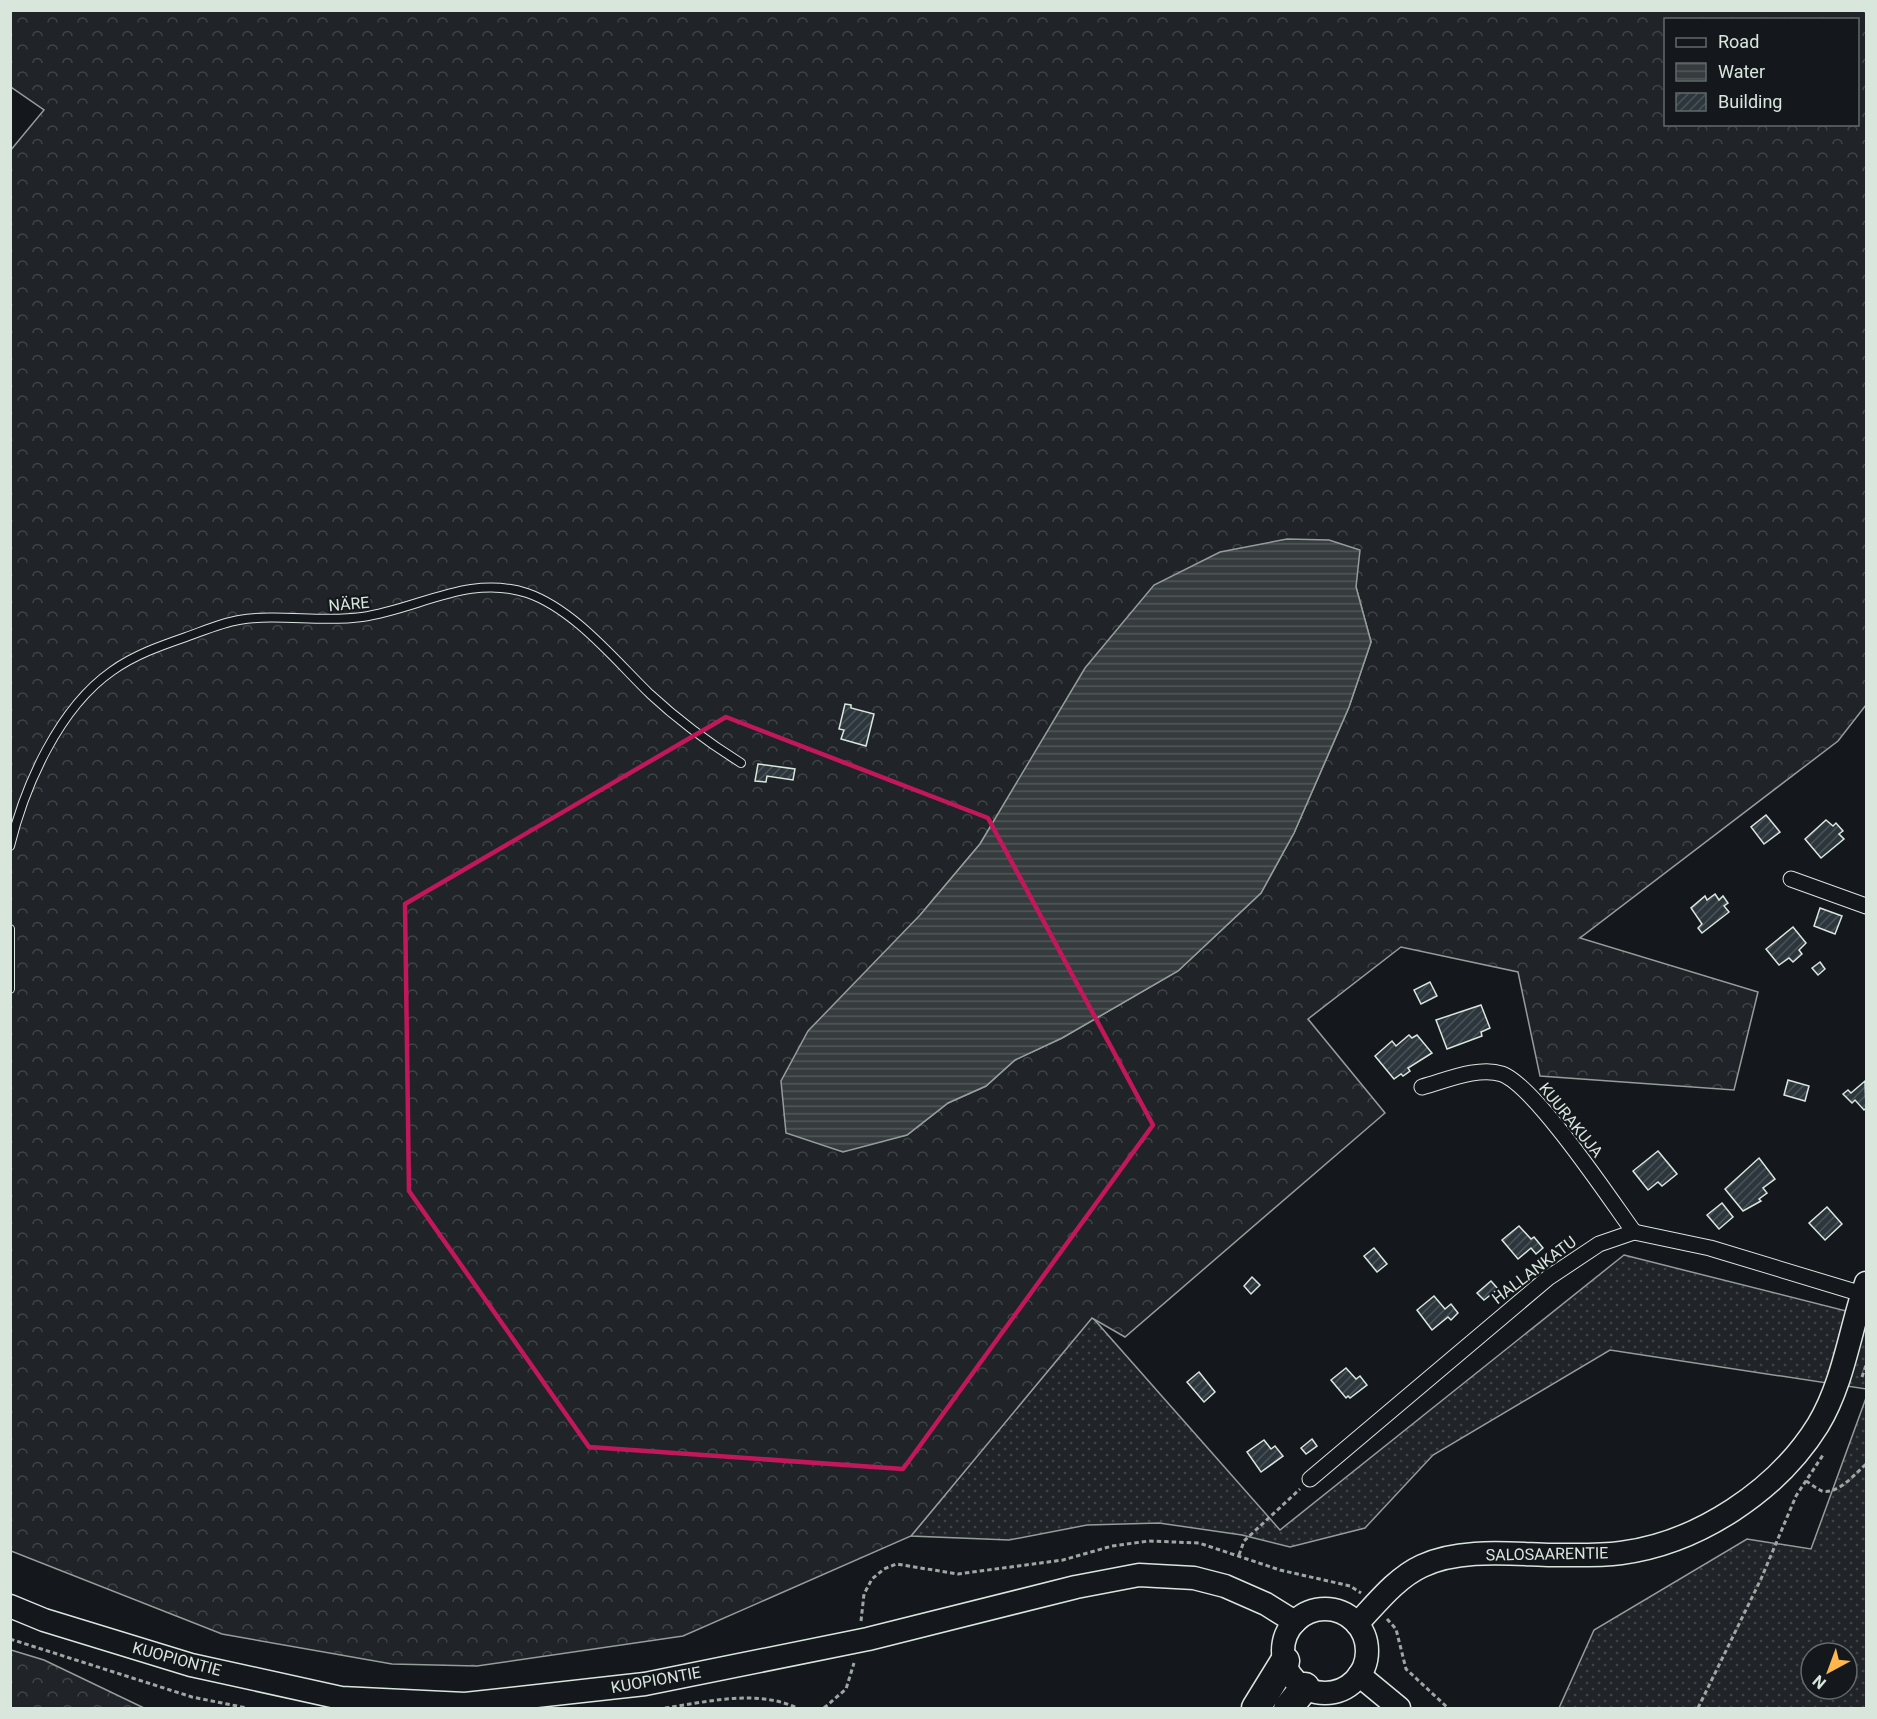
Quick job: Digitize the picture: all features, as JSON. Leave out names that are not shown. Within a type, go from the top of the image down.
[{"type":"highway","points":[[1256,1708],[1285,1661]]},
{"type":"street","points":[[1791,879],[1866,906]]},
{"type":"street","name":"KUURAKUJA","points":[[1422,1087],[1464,1075],[1486,1073],[1502,1074],[1519,1085],[1541,1107],[1634,1232]]},
{"type":"street","points":[[1634,1232],[1710,1248],[1864,1288]]},
{"type":"street","name":"HALLANKATU","points":[[1310,1479],[1548,1278],[1599,1244],[1634,1232]]},
{"type":"street","name":"SALOSAARENTIE","points":[[1357,1624],[1406,1576],[1421,1567],[1439,1561],[1491,1554],[1583,1556],[1622,1553],[1659,1544],[1695,1531],[1730,1511],[1784,1467],[1818,1424],[1844,1357],[1864,1288]]},
{"type":"street","name":"KUOPIONTIE","points":[[10,1606],[44,1620],[191,1665],[341,1698],[465,1704],[645,1684],[868,1639],[1076,1587],[1139,1575],[1185,1577],[1225,1586],[1266,1604],[1295,1622]]},
{"type":"street","points":[[1326,1609],[1343,1613],[1357,1624],[1365,1638],[1367,1653],[1359,1675],[1348,1686],[1334,1692],[1319,1692],[1296,1698],[1292,1676],[1285,1661],[1286,1636],[1295,1622],[1309,1612],[1326,1609]]},
{"type":"street","points":[[1359,1675],[1398,1708]]},
{"type":"lane","name":"NÄRE","points":[[10,846],[21,810],[52,741],[80,700],[102,678],[128,660],[156,647],[237,620],[360,618],[402,609],[438,596],[471,588],[507,589],[540,599],[608,651],[671,713],[741,763]]},
{"type":"lane","points":[[10,929],[10,989]]},
{"type":"path","points":[[1698,1708],[1761,1579],[1796,1496],[1806,1480],[1822,1491],[1828,1491],[1841,1486],[1866,1464]]},
{"type":"path","points":[[1239,1555],[1244,1541],[1310,1479]]},
{"type":"path","points":[[10,1639],[192,1697],[247,1708]]},
{"type":"path","points":[[824,1708],[846,1689],[855,1658]]},
{"type":"path","points":[[665,1708],[733,1698],[787,1703],[797,1708]]},
{"type":"highlighted area","points":[[726,717],[988,818],[1153,1125],[903,1469],[589,1447],[409,1191],[405,904]]},
{"type":"green space","points":[[11,10],[1866,11],[1866,705],[1838,741],[1580,938],[1758,992],[1734,1090],[1540,1076],[1518,972],[1401,947],[1308,1019],[1385,1113],[1125,1337],[1092,1318],[911,1536],[683,1636],[477,1666],[392,1664],[222,1634],[11,1551],[10,151],[44,110],[11,87]],"holes":[[[1356,587],[1371,642],[1349,707],[1294,833],[1261,893],[1178,971],[1062,1038],[1015,1060],[986,1086],[948,1103],[907,1135],[876,1141],[921,914],[980,844],[1028,765]]]},
{"type":"green space","points":[[1624,1255],[1866,1316],[1866,1389],[1610,1350],[1433,1455],[1365,1528],[1290,1547],[1242,1535],[1159,1523],[1087,1525],[1009,1540],[911,1536],[1092,1317],[1280,1530]]},
{"type":"green space","points":[[1866,1398],[1866,1708],[1559,1708],[1594,1630],[1747,1539],[1811,1549]]},
{"type":"green space","points":[[11,1650],[44,1660],[144,1708],[11,1708]]},
{"type":"water","points":[[1287,539],[1329,540],[1360,550],[1356,587],[1371,642],[1349,707],[1294,833],[1261,893],[1178,971],[1062,1038],[1015,1060],[986,1086],[948,1103],[907,1135],[843,1152],[786,1133],[781,1081],[808,1031],[921,914],[980,844],[1085,668],[1154,585],[1220,552]]},
{"type":"building","points":[[845,704],[851,705],[851,708],[874,714],[866,746],[841,739],[844,730],[839,729]]},
{"type":"building","points":[[758,764],[795,769],[793,780],[767,776],[766,782],[755,781]]},
{"type":"building","points":[[1766,815],[1780,832],[1764,844],[1751,827]]},
{"type":"building","points":[[1826,820],[1833,826],[1836,823],[1843,831],[1839,834],[1844,839],[1821,858],[1805,839]]},
{"type":"building","points":[[1715,894],[1719,900],[1723,896],[1728,903],[1724,906],[1729,912],[1702,933],[1698,928],[1702,924],[1691,908],[1705,896],[1707,900]]},
{"type":"building","points":[[1820,908],[1842,916],[1835,934],[1814,926]]},
{"type":"building","points":[[1793,927],[1806,943],[1799,950],[1802,954],[1793,962],[1789,958],[1779,965],[1766,949]]},
{"type":"building","points":[[1820,962],[1825,969],[1818,975],[1812,968]]},
{"type":"building","points":[[1430,982],[1437,996],[1421,1004],[1414,990]]},
{"type":"building","points":[[1481,1005],[1490,1028],[1481,1032],[1482,1036],[1447,1049],[1436,1020]]},
{"type":"building","points":[[1409,1035],[1412,1038],[1417,1035],[1432,1053],[1408,1068],[1410,1071],[1403,1076],[1401,1074],[1394,1079],[1375,1056],[1392,1041],[1396,1046]]},
{"type":"building","points":[[1788,1080],[1809,1086],[1805,1101],[1784,1095]]},
{"type":"building","points":[[1865,1081],[1866,1108],[1864,1110],[1855,1100],[1852,1103],[1843,1094],[1848,1090],[1851,1093]]},
{"type":"building","points":[[1658,1151],[1677,1174],[1662,1186],[1658,1182],[1648,1190],[1633,1171]]},
{"type":"building","points":[[1759,1158],[1775,1179],[1763,1188],[1767,1193],[1759,1199],[1761,1201],[1743,1211],[1725,1189]]},
{"type":"building","points":[[1722,1203],[1733,1217],[1719,1229],[1707,1215]]},
{"type":"building","points":[[1827,1207],[1842,1224],[1825,1240],[1809,1223]]},
{"type":"building","points":[[1519,1226],[1531,1239],[1534,1237],[1543,1248],[1536,1254],[1531,1248],[1518,1259],[1502,1240]]},
{"type":"building","points":[[1374,1248],[1387,1264],[1377,1272],[1364,1256]]},
{"type":"building","points":[[1252,1277],[1260,1285],[1251,1294],[1244,1286]]},
{"type":"building","points":[[1491,1281],[1498,1289],[1484,1300],[1477,1293]]},
{"type":"building","points":[[1434,1296],[1445,1309],[1451,1304],[1458,1313],[1451,1320],[1448,1317],[1432,1330],[1417,1310]]},
{"type":"building","points":[[1346,1368],[1356,1379],[1360,1376],[1367,1385],[1350,1398],[1348,1396],[1346,1398],[1331,1380]]},
{"type":"building","points":[[1199,1372],[1215,1392],[1204,1402],[1187,1382]]},
{"type":"building","points":[[1312,1439],[1317,1446],[1306,1454],[1301,1448]]},
{"type":"building","points":[[1264,1440],[1271,1449],[1275,1446],[1283,1456],[1261,1472],[1247,1452]]}]
